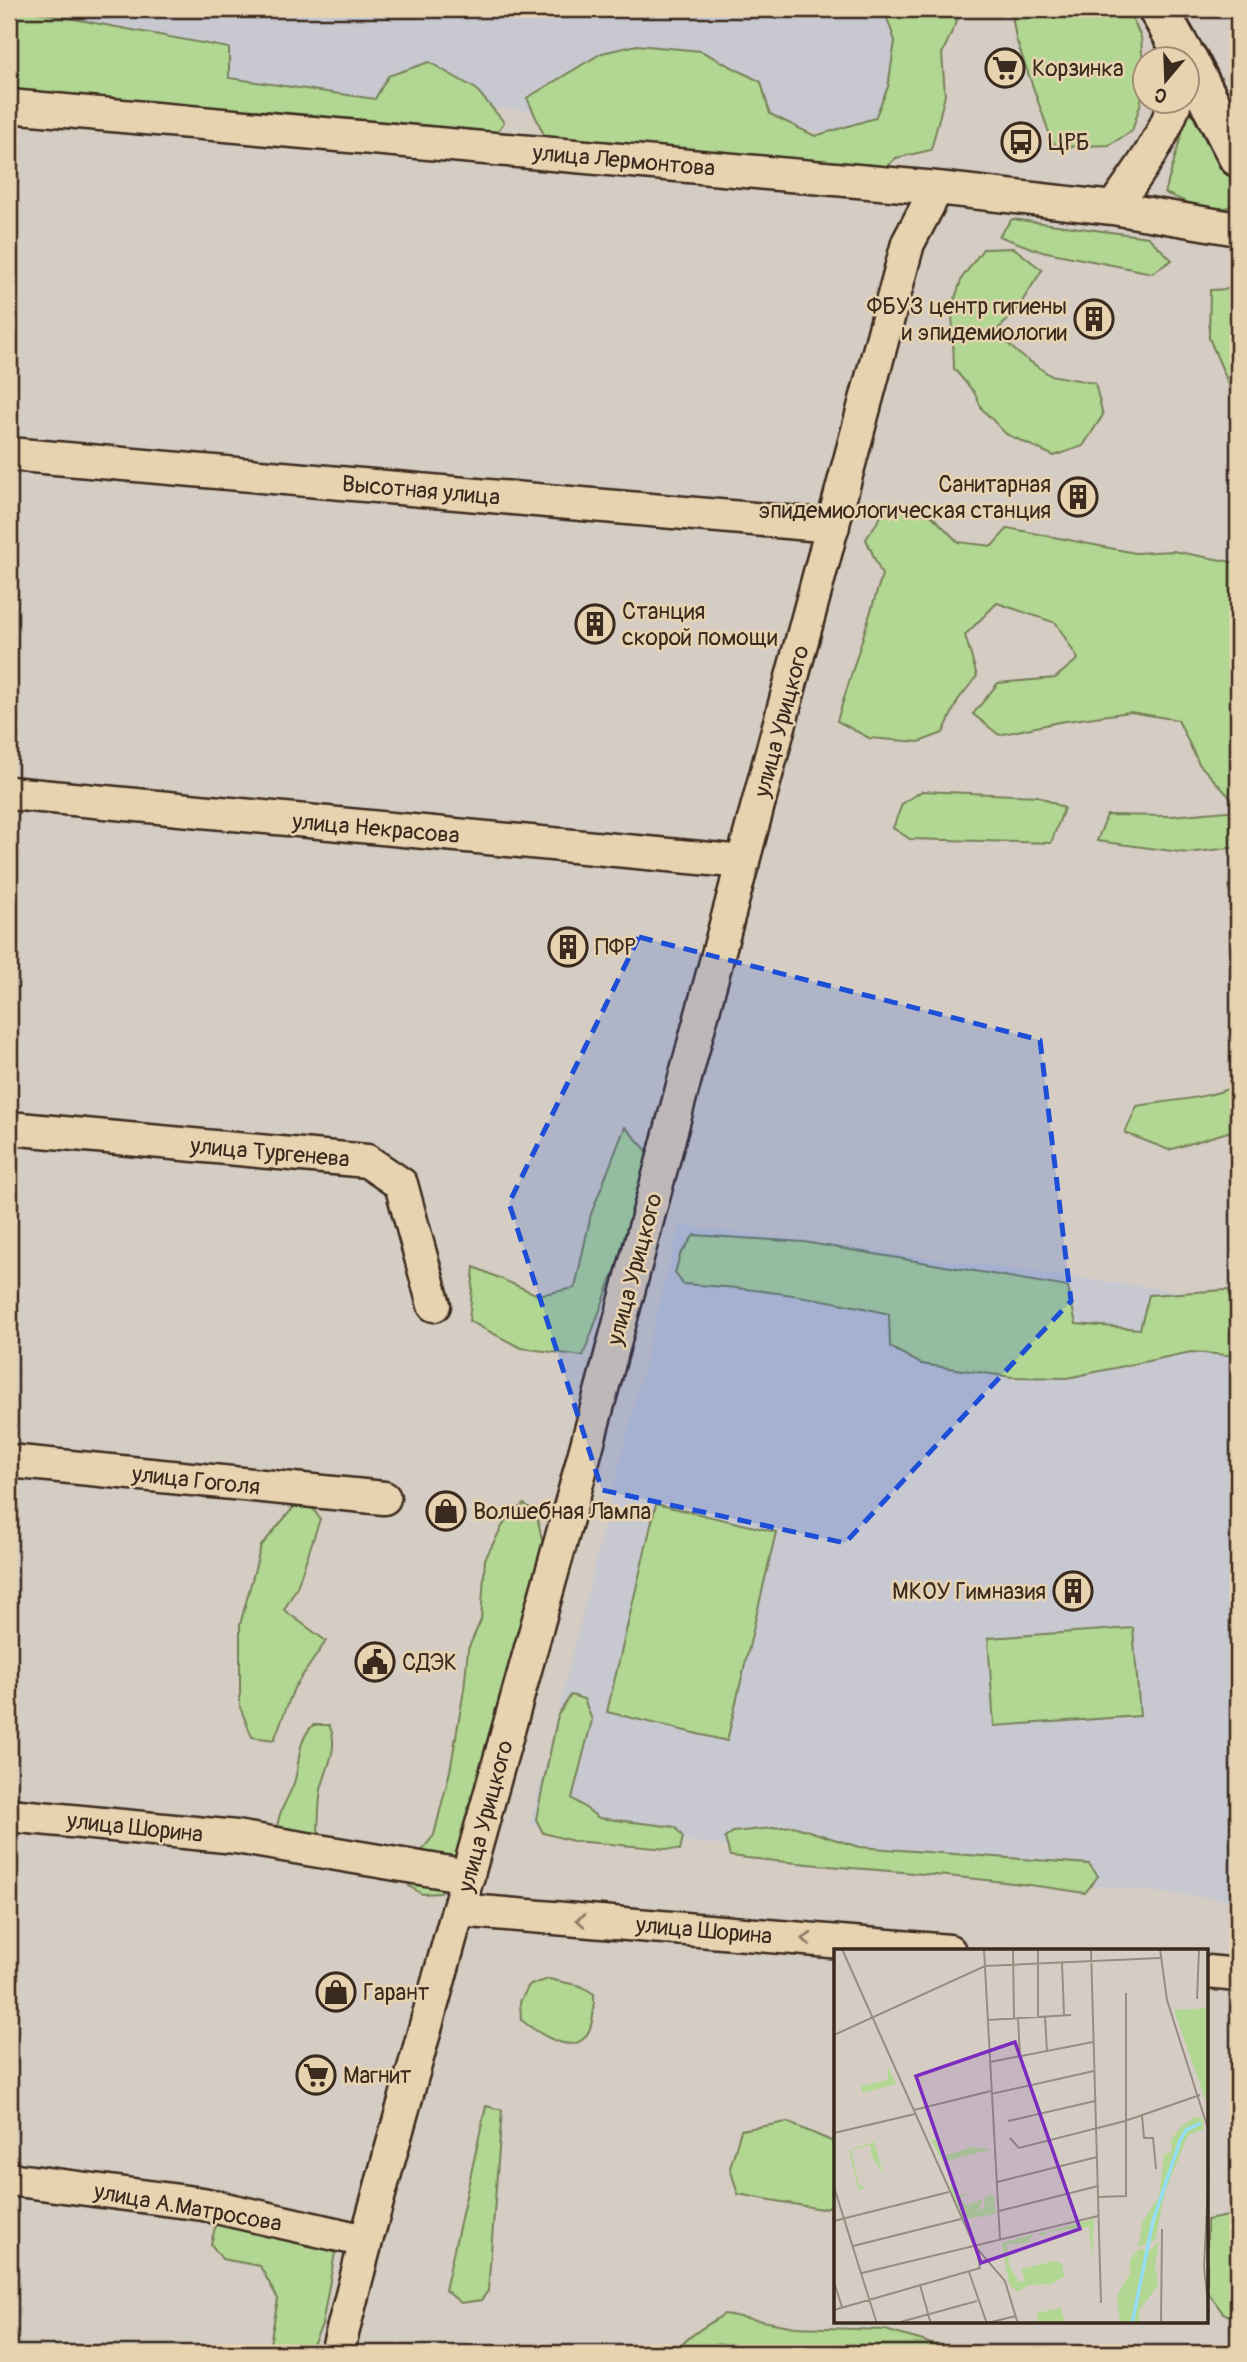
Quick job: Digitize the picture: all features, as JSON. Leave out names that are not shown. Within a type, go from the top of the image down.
[{"type":"street","points":[[1158,9],[1179,46]]},
{"type":"street","points":[[1202,88],[1238,157]]},
{"type":"street","name":"улица Лермонтова","points":[[9,106],[937,188],[1113,208],[1238,229]]},
{"type":"street","points":[[1113,208],[1147,161],[1170,116]]},
{"type":"street","name":"улица Урицкого","points":[[337,2353],[575,1490],[908,243],[937,188]]},
{"type":"street","name":"Высотная улица","points":[[9,454],[833,526]]},
{"type":"street","name":"улица Некрасова","points":[[9,793],[743,862]]},
{"type":"street","name":"улица Тургенева","points":[[9,1128],[367,1161],[401,1184],[434,1305]]},
{"type":"street","name":"улица Гоголя","points":[[9,1461],[384,1498]]},
{"type":"street","name":"улица Шорина","points":[[9,1815],[236,1837],[468,1876]]},
{"type":"street","name":"улица Шорина","points":[[458,1910],[925,1949]]},
{"type":"street","points":[[1208,1972],[1238,1975]]},
{"type":"street","name":"улица А.Матросова","points":[[9,2179],[203,2204],[366,2241]]},
{"type":"highlighted area","points":[[639,937],[1040,1040],[1071,1301],[845,1543],[602,1490],[509,1203]]},
{"type":"shaded area","points":[[9,9],[922,9],[903,137],[9,74]]},
{"type":"shaded area","points":[[679,1225],[1238,1299],[1238,1901],[530,1825]]},
{"type":"green space","points":[[9,9],[229,48],[229,78],[375,99],[388,76],[429,62],[476,89],[504,122],[492,140],[9,97]]},
{"type":"green space","points":[[884,9],[962,9],[942,54],[945,95],[931,150],[896,158],[876,176],[595,149],[544,135],[527,98],[602,53],[637,45],[701,51],[761,82],[770,114],[815,136],[875,118],[888,87],[895,41]]},
{"type":"green space","points":[[1011,9],[1128,9],[1141,37],[1142,46],[1132,46],[1132,116],[1137,116],[1132,131],[1109,145],[1057,147],[1051,138],[1016,39]]},
{"type":"green space","points":[[1187,116],[1199,116],[1238,170],[1238,195],[1229,207],[1212,209],[1165,193]]},
{"type":"green space","points":[[1012,219],[1148,237],[1172,260],[1152,273],[1037,250],[999,236]]},
{"type":"green space","points":[[1014,248],[1042,270],[1014,314],[995,332],[1019,354],[1050,375],[1095,383],[1103,415],[1083,446],[1054,456],[1006,434],[982,409],[974,392],[954,369],[952,307],[962,278],[983,249]]},
{"type":"green space","points":[[1230,289],[1238,295],[1238,413],[1209,338],[1210,290]]},
{"type":"green space","points":[[889,504],[932,516],[958,542],[992,546],[1008,528],[1135,553],[1173,551],[1238,563],[1238,806],[1199,764],[1178,720],[1130,712],[1059,722],[999,735],[973,714],[998,683],[1055,678],[1078,659],[1056,623],[997,603],[965,635],[977,676],[958,700],[943,733],[919,742],[869,738],[837,721],[882,575],[866,539]]},
{"type":"green space","points":[[922,791],[1038,796],[1064,808],[1051,843],[910,839],[893,828],[902,804]]},
{"type":"green space","points":[[1238,810],[1238,847],[1187,853],[1097,841],[1107,815],[1171,816]]},
{"type":"green space","points":[[1238,1083],[1238,1129],[1169,1150],[1125,1133],[1137,1106],[1206,1095],[1231,1088]]},
{"type":"green space","points":[[625,1127],[653,1157],[648,1196],[611,1280],[583,1356],[521,1348],[469,1321],[474,1267],[538,1295],[575,1288],[591,1214]]},
{"type":"green space","points":[[694,1235],[804,1242],[1068,1287],[1076,1324],[1140,1329],[1149,1295],[1226,1290],[1238,1292],[1238,1356],[1191,1352],[1067,1378],[1012,1377],[921,1364],[890,1347],[889,1314],[787,1294],[683,1284],[675,1273],[680,1255]]},
{"type":"green space","points":[[304,1495],[320,1519],[297,1587],[284,1610],[326,1641],[294,1688],[274,1740],[252,1737],[240,1707],[240,1625],[261,1546]]},
{"type":"green space","points":[[524,1504],[536,1512],[543,1544],[535,1599],[463,1863],[440,1893],[422,1894],[409,1886],[416,1858],[434,1835],[450,1771],[468,1649],[481,1620],[485,1559],[505,1521]]},
{"type":"green space","points":[[656,1504],[776,1532],[727,1741],[607,1712]]},
{"type":"green space","points":[[1133,1628],[1140,1716],[994,1726],[988,1638]]},
{"type":"green space","points":[[571,1695],[584,1699],[592,1720],[572,1798],[599,1818],[675,1827],[683,1837],[680,1850],[573,1841],[543,1833],[536,1819],[558,1715]]},
{"type":"green space","points":[[313,1725],[329,1725],[333,1741],[319,1803],[317,1845],[276,1835],[280,1813],[294,1783],[301,1745]]},
{"type":"green space","points":[[793,1826],[859,1847],[1089,1864],[1098,1876],[1085,1893],[997,1881],[730,1856],[725,1838],[733,1832]]},
{"type":"green space","points":[[549,1979],[581,1986],[594,1994],[593,2015],[583,2039],[574,2043],[563,2043],[550,2039],[521,2020],[520,2002],[529,1985]]},
{"type":"green space","points":[[486,2106],[502,2110],[488,2291],[481,2300],[461,2303],[445,2290]]},
{"type":"green space","points":[[787,2122],[834,2142],[834,2205],[821,2209],[738,2194],[730,2168],[741,2130]]},
{"type":"green space","points":[[1238,2214],[1238,2320],[1223,2313],[1208,2292],[1208,2220]]},
{"type":"green space","points":[[216,2223],[318,2243],[335,2253],[322,2325],[309,2353],[273,2353],[270,2344],[278,2299],[260,2266],[222,2259],[211,2244]]},
{"type":"green space","points":[[724,2314],[795,2327],[885,2330],[956,2353],[678,2353],[684,2342]]},
{"type":"place","name":"Корзинка","points":[[1005,68]]},
{"type":"place","name":"ЦРБ","points":[[1021,142]]},
{"type":"place","name":"ФБУЗ центр гигиены и эпидемиологии","points":[[1094,319]]},
{"type":"place","name":"Санитарная эпидемиологическая станция","points":[[1078,497]]},
{"type":"place","name":"Станция скорой помощи","points":[[595,624]]},
{"type":"place","name":"ПФР","points":[[568,947]]},
{"type":"place","name":"Волшебная Лампа","points":[[446,1511]]},
{"type":"place","name":"МКОУ Гимназия","points":[[1073,1591]]},
{"type":"place","name":"СДЭК","points":[[375,1662]]},
{"type":"place","name":"Гарант","points":[[336,1992]]},
{"type":"place","name":"Магнит","points":[[316,2075]]}]
